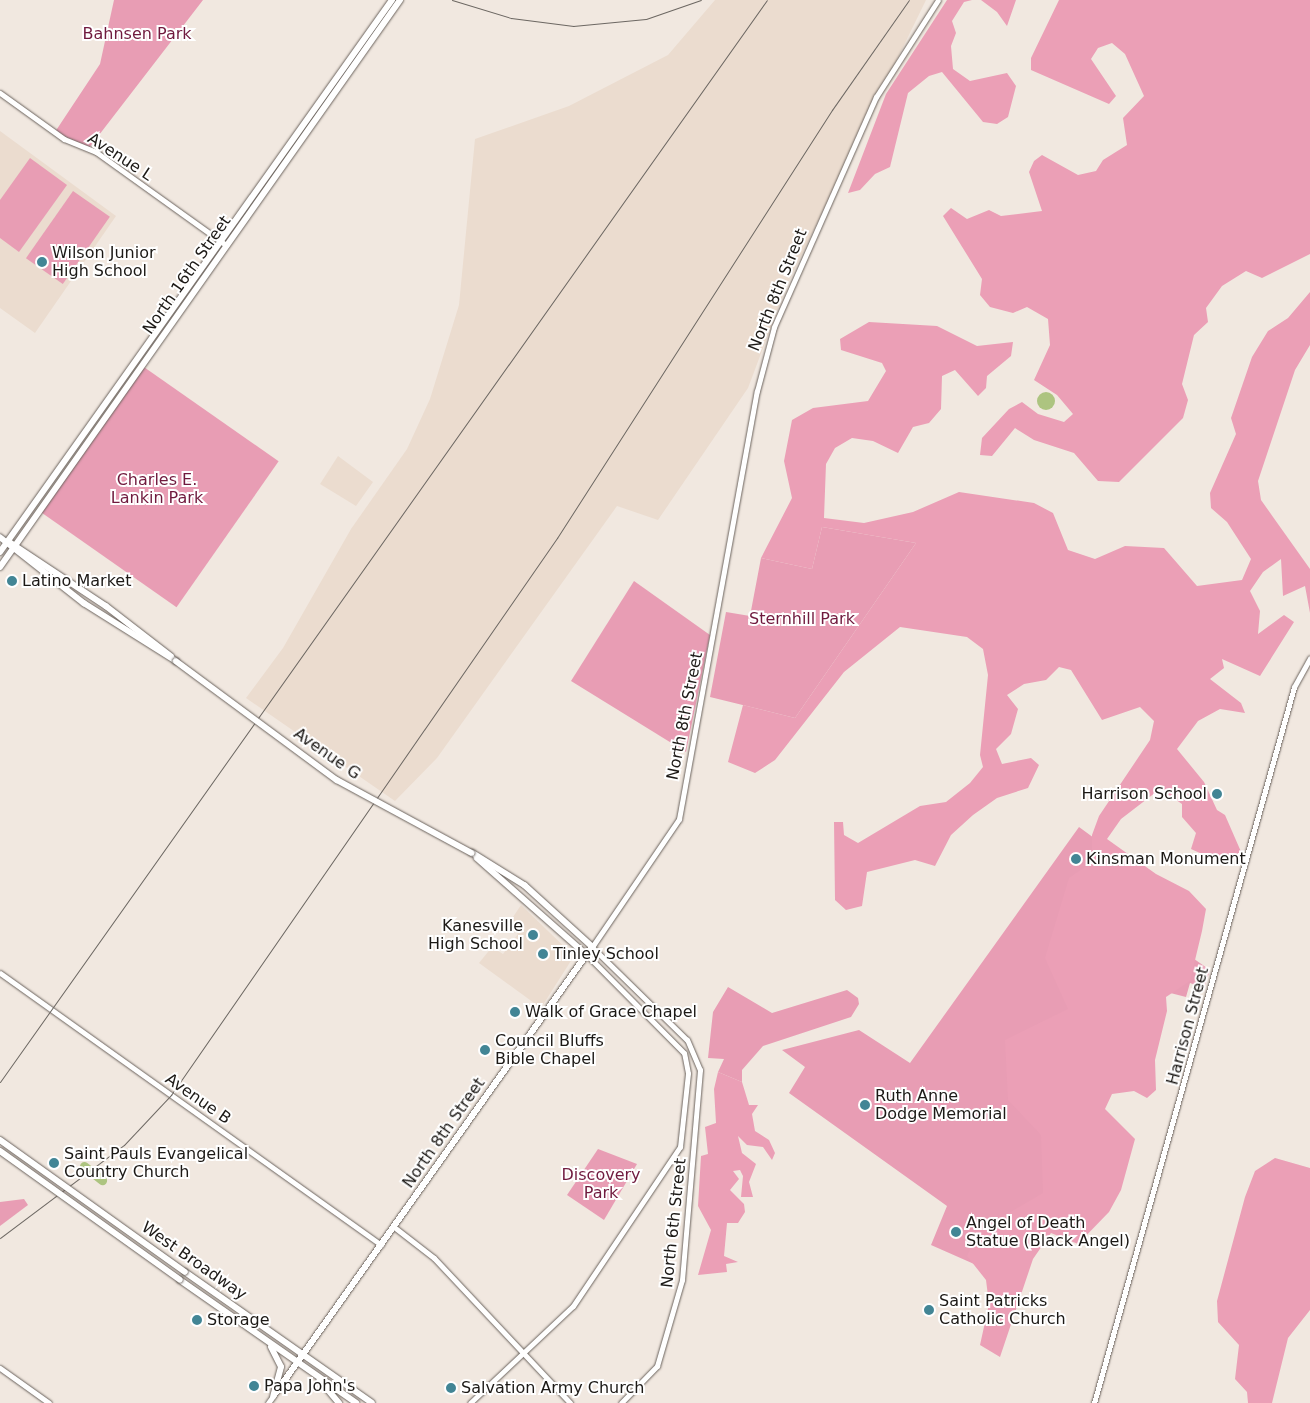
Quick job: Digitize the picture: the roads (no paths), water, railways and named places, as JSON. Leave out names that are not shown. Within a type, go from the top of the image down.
[{"type":"main road","name":"North 16th Street","points":[[0,567],[15,548],[223,243],[392,0]]},
{"type":"main road","name":"North 16th Street","points":[[0,552],[400,0]]},
{"type":"main road","name":"Avenue G","points":[[0,537],[123,630],[176,662]]},
{"type":"main road","name":"Avenue G","points":[[15,548],[176,662],[337,780],[472,853],[520,882],[592,946]]},
{"type":"main road","name":"Avenue G","points":[[472,853],[586,954]]},
{"type":"main road","name":"North 8th Street","points":[[273,1396],[592,946]]},
{"type":"main road","name":"West Broadway","points":[[0,1140],[372,1403]]},
{"type":"main road","name":"West Broadway","points":[[0,1151],[180,1280],[314,1372],[340,1403]]},
{"type":"main road","points":[[264,1339],[281,1362],[273,1396]]},
{"type":"main road","points":[[314,1372],[356,1403]]},
{"type":"street","name":"North 8th Street","points":[[592,946],[679,819],[757,391],[774,327],[876,97],[938,0]]},
{"type":"street","name":"Avenue L","points":[[0,93],[64,139],[96,152],[223,243]]},
{"type":"street","name":"Harrison Street","points":[[1094,1403],[1294,687],[1310,658]]},
{"type":"street","name":"Avenue G","points":[[592,946],[681,1034]]},
{"type":"street","name":"Avenue G","points":[[470,1403],[573,1306],[676,1158],[683,1134],[688,1068],[674,1040],[586,954]]},
{"type":"street","name":"Avenue B","points":[[0,973],[381,1245]]},
{"type":"street","name":"North 6th Street","points":[[621,1403],[657,1366],[684,1270],[700,1070],[694,1050],[681,1034]]},
{"type":"street","points":[[394,1227],[434,1258],[570,1403]]},
{"type":"street","points":[[0,1368],[50,1403]]},
{"type":"street","points":[[268,1403],[273,1396]]},
{"type":"waterway","points":[[84,1166],[102,1180]]},
{"type":"railway","points":[[452,0],[511,18],[573,26],[646,19],[701,0]]},
{"type":"railway","points":[[0,1082],[767,0]]},
{"type":"railway","points":[[0,1238],[124,1145],[171,1095],[557,538],[832,110],[909,0]]},
{"type":"place","name":"Wilson Junior High School","points":[[42,262]]},
{"type":"place","name":"Latino Market","points":[[12,581]]},
{"type":"place","name":"Harrison School","points":[[1217,794]]},
{"type":"place","name":"Kinsman Monument","points":[[1076,859]]},
{"type":"place","name":"Kanesville High School","points":[[533,935]]},
{"type":"place","name":"Tinley School","points":[[543,954]]},
{"type":"place","name":"Walk of Grace Chapel","points":[[515,1012]]},
{"type":"place","name":"Council Bluffs Bible Chapel","points":[[485,1050]]},
{"type":"place","name":"Ruth Anne Dodge Memorial","points":[[865,1105]]},
{"type":"place","name":"Saint Pauls Evangelical Country Church","points":[[54,1163]]},
{"type":"place","name":"Angel of Death Statue (Black Angel)","points":[[956,1232]]},
{"type":"place","name":"Saint Patricks Catholic Church","points":[[929,1310]]},
{"type":"place","name":"Storage","points":[[197,1320]]},
{"type":"place","name":"Papa John's","points":[[254,1386]]},
{"type":"place","name":"Salvation Army Church","points":[[451,1388]]},
{"type":"park label","name":"Bahnsen Park","points":[[137,34]]},
{"type":"park label","name":"Charles E. Lankin Park","points":[[157,489]]},
{"type":"park label","name":"Sternhill Park","points":[[802,619]]},
{"type":"park label","name":"Discovery Park","points":[[601,1184]]}]
